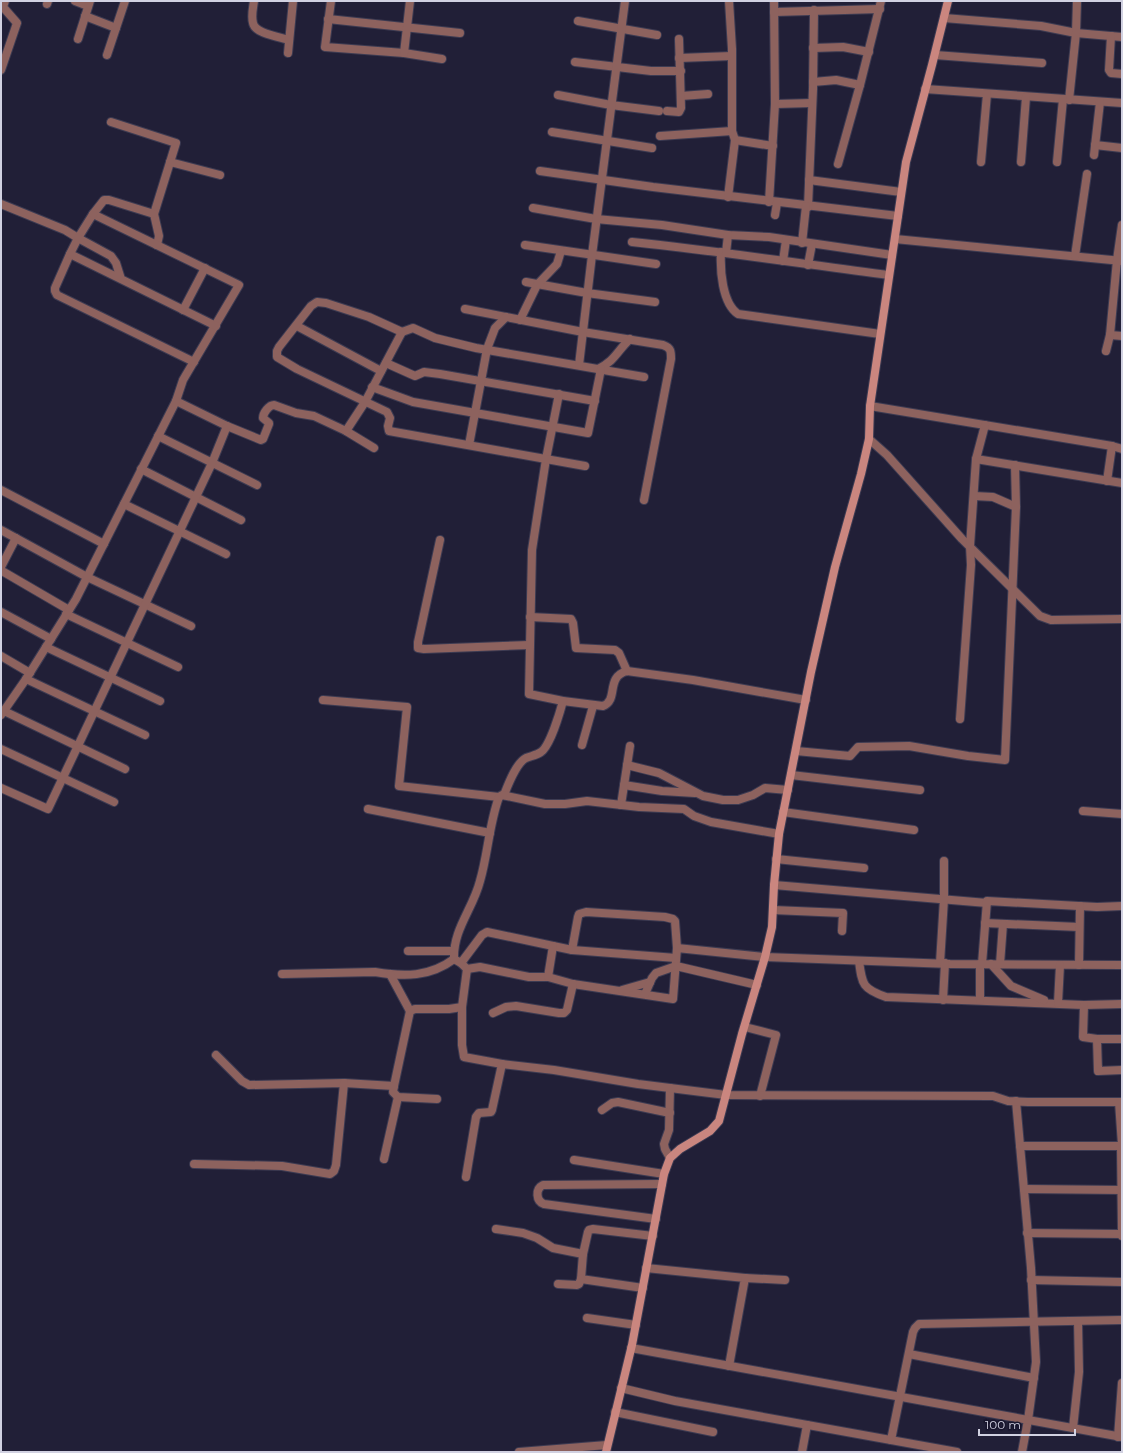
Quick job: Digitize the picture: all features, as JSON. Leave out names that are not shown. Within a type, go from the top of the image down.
[{"type":"street","points":[[1,70],[17,23],[3,7],[5,1]]},
{"type":"street","points":[[75,1],[89,4],[78,39]]},
{"type":"street","points":[[107,55],[125,1]]},
{"type":"street","points":[[254,1],[252,19],[254,27],[260,32],[289,40]]},
{"type":"street","points":[[288,53],[293,1]]},
{"type":"street","points":[[331,1],[325,47],[404,53],[442,59]]},
{"type":"street","points":[[404,53],[410,1]]},
{"type":"street","points":[[579,365],[596,219],[625,1]]},
{"type":"street","points":[[728,197],[735,140],[732,131],[732,56],[729,1]]},
{"type":"street","points":[[774,1],[775,104],[773,202],[775,215]]},
{"type":"street","points":[[519,1452],[606,1448],[636,1325],[664,1174],[670,1158],[680,1149],[710,1131],[719,1121],[772,927],[776,859],[783,812],[806,700],[836,567],[869,439],[870,406],[906,162],[948,1]]},
{"type":"street","points":[[1057,162],[1076,33],[1077,1]]},
{"type":"street","points":[[774,12],[880,5],[869,52],[838,164]]},
{"type":"street","points":[[802,242],[810,180],[814,10]]},
{"type":"street","points":[[85,16],[116,28]]},
{"type":"street","points":[[944,18],[1041,26],[1076,33],[1122,37]]},
{"type":"street","points":[[328,19],[406,28],[460,32]]},
{"type":"street","points":[[578,21],[657,35]]},
{"type":"street","points":[[1111,36],[1109,70],[1112,73],[1122,74]]},
{"type":"street","points":[[558,95],[611,105],[678,112],[680,110],[681,96],[679,39]]},
{"type":"street","points":[[813,48],[843,47],[869,52]]},
{"type":"street","points":[[935,55],[1042,63]]},
{"type":"street","points":[[679,58],[732,56]]},
{"type":"street","points":[[574,62],[650,71],[681,71]]},
{"type":"street","points":[[813,82],[836,80],[860,85]]},
{"type":"street","points":[[925,89],[1122,103]]},
{"type":"street","points":[[681,96],[708,94]]},
{"type":"street","points":[[981,162],[987,94]]},
{"type":"street","points":[[1021,162],[1026,97]]},
{"type":"street","points":[[1094,155],[1100,102]]},
{"type":"street","points":[[775,104],[812,103]]},
{"type":"street","points":[[111,122],[176,143],[154,214],[159,236],[157,245]]},
{"type":"street","points":[[660,136],[732,131]]},
{"type":"street","points":[[552,132],[652,148]]},
{"type":"street","points":[[735,140],[773,146]]},
{"type":"street","points":[[1095,145],[1122,148]]},
{"type":"street","points":[[170,162],[220,175]]},
{"type":"street","points":[[540,171],[728,197],[898,216]]},
{"type":"street","points":[[1075,256],[1087,174]]},
{"type":"street","points":[[810,180],[901,192]]},
{"type":"street","points":[[154,214],[109,200],[104,200],[78,238],[55,291],[57,295],[194,362]]},
{"type":"street","points":[[1,204],[65,230],[111,256],[116,263],[121,278]]},
{"type":"street","points":[[533,208],[596,219],[662,225],[728,235],[769,237],[892,255]]},
{"type":"street","points":[[93,214],[239,285],[183,380],[176,401],[68,612],[3,713],[78,746],[125,769]]},
{"type":"street","points":[[1106,351],[1110,335],[1122,225]]},
{"type":"street","points":[[728,235],[724,252],[721,279],[734,312],[738,314],[880,334]]},
{"type":"street","points":[[895,239],[1119,260]]},
{"type":"street","points":[[783,261],[786,240]]},
{"type":"street","points":[[632,242],[724,252],[808,265],[889,275]]},
{"type":"street","points":[[808,265],[812,244]]},
{"type":"street","points":[[525,245],[656,264]]},
{"type":"street","points":[[520,320],[537,285],[554,268],[561,251]]},
{"type":"street","points":[[70,254],[216,326]]},
{"type":"street","points":[[183,310],[205,268]]},
{"type":"street","points":[[526,282],[587,293],[655,302]]},
{"type":"street","points":[[402,332],[369,317],[326,303],[317,302],[311,306],[279,348],[277,351],[277,357],[298,369],[387,412],[390,418],[389,431],[469,444],[585,466]]},
{"type":"street","points":[[465,309],[669,347],[671,350],[669,367],[644,500]]},
{"type":"street","points":[[469,444],[487,350],[495,328],[506,317]]},
{"type":"street","points":[[297,326],[381,372]]},
{"type":"street","points":[[346,431],[365,402],[402,332],[413,328],[435,338],[487,350],[644,377]]},
{"type":"street","points":[[1110,335],[1122,336]]},
{"type":"street","points":[[372,387],[413,402],[588,433],[600,369],[611,362],[621,347],[630,339]]},
{"type":"street","points":[[386,363],[415,376],[424,372],[595,400]]},
{"type":"street","points":[[559,394],[546,459],[532,550],[529,694],[593,706],[603,706],[610,701],[616,677],[621,673],[627,672],[693,680],[806,700]]},
{"type":"street","points":[[176,401],[227,426],[262,440],[269,424],[263,416],[269,407],[274,405],[296,413],[314,416],[346,431],[374,448]]},
{"type":"street","points":[[870,406],[1112,446],[1122,449]]},
{"type":"street","points":[[960,718],[971,564],[970,546],[976,459],[984,425]]},
{"type":"street","points":[[1,788],[48,810],[212,463],[227,426]]},
{"type":"street","points":[[158,436],[257,485]]},
{"type":"street","points":[[869,439],[887,455],[970,546],[1040,616],[1051,620],[1122,619]]},
{"type":"street","points":[[1107,481],[1112,446]]},
{"type":"street","points":[[976,459],[1122,483]]},
{"type":"street","points":[[796,751],[850,756],[858,747],[909,746],[968,756],[1005,760],[1016,507],[1015,465]]},
{"type":"street","points":[[141,469],[241,520]]},
{"type":"street","points":[[1,490],[104,544]]},
{"type":"street","points":[[974,496],[993,497],[1016,507]]},
{"type":"street","points":[[124,504],[226,554]]},
{"type":"street","points":[[1,530],[87,577],[191,626]]},
{"type":"street","points":[[16,538],[1,568],[2,571],[68,612],[127,643],[178,666]]},
{"type":"street","points":[[440,540],[418,648],[424,650],[530,645]]},
{"type":"street","points":[[1,612],[48,643],[111,678],[160,701]]},
{"type":"street","points":[[530,617],[571,619],[573,623],[576,648],[615,650],[619,653],[627,672]]},
{"type":"street","points":[[1,656],[28,676],[95,712],[145,735]]},
{"type":"street","points":[[323,700],[407,707],[399,786],[501,796],[545,804],[565,804],[587,801],[666,809],[684,809],[694,816],[711,822],[779,834]]},
{"type":"street","points":[[563,701],[557,722],[542,752],[524,758],[511,776],[501,796],[490,833],[481,880],[474,900],[458,933],[462,1007],[462,1045],[464,1057],[638,1084],[726,1095],[760,1096],[832,1094],[993,1096],[1008,1101],[1120,1102],[1122,1146],[1122,1235],[1028,1233]]},
{"type":"street","points":[[582,745],[593,706]]},
{"type":"street","points":[[621,805],[630,746]]},
{"type":"street","points":[[1,749],[114,802]]},
{"type":"street","points":[[627,765],[659,773],[696,793],[712,798],[731,801],[745,798],[765,788],[788,790]]},
{"type":"street","points":[[791,775],[920,790]]},
{"type":"street","points":[[624,784],[662,791],[696,793]]},
{"type":"street","points":[[368,809],[490,833]]},
{"type":"street","points":[[1083,811],[1122,814]]},
{"type":"street","points":[[783,812],[914,830]]},
{"type":"street","points":[[776,859],[864,868]]},
{"type":"street","points":[[943,1000],[942,963],[944,861]]},
{"type":"street","points":[[774,885],[987,903],[987,901],[1080,906],[1122,906]]},
{"type":"street","points":[[980,1000],[981,964],[987,903]]},
{"type":"street","points":[[1079,965],[1080,906]]},
{"type":"street","points":[[773,910],[843,913],[842,931]]},
{"type":"street","points":[[408,951],[459,961],[480,967],[529,976],[548,977],[573,984],[673,998],[677,948],[675,921],[672,918],[586,912],[579,914],[572,950]]},
{"type":"street","points":[[985,923],[1079,927]]},
{"type":"street","points":[[1002,924],[996,964],[1011,986],[1049,1002]]},
{"type":"street","points":[[282,974],[375,972],[390,974],[421,974],[459,961],[486,932],[572,950],[676,962],[757,985]]},
{"type":"street","points":[[548,977],[553,946]]},
{"type":"street","points":[[677,948],[765,957],[859,961],[1122,965]]},
{"type":"street","points":[[859,961],[864,985],[868,989],[886,997],[943,1000],[1122,1004]]},
{"type":"street","points":[[645,994],[656,973],[676,962]]},
{"type":"street","points":[[1058,1003],[1060,965]]},
{"type":"street","points":[[390,974],[410,1011],[393,1092],[398,1097],[437,1100]]},
{"type":"street","points":[[620,990],[650,982]]},
{"type":"street","points":[[493,1013],[506,1007],[516,1006],[559,1014],[564,1013],[573,984]]},
{"type":"street","points":[[1084,1004],[1083,1037],[1097,1039],[1122,1039]]},
{"type":"street","points":[[410,1011],[415,1009],[449,1009],[462,1007]]},
{"type":"street","points":[[745,1027],[776,1035],[760,1096]]},
{"type":"street","points":[[1097,1039],[1098,1071],[1122,1070]]},
{"type":"street","points":[[216,1055],[242,1081],[249,1085],[344,1083],[394,1086]]},
{"type":"street","points":[[466,1177],[477,1114],[491,1112],[492,1110],[502,1064]]},
{"type":"street","points":[[194,1164],[282,1166],[330,1174],[334,1171],[336,1165],[344,1083]]},
{"type":"street","points":[[670,1088],[669,1130],[664,1144],[670,1158]]},
{"type":"street","points":[[384,1159],[398,1097]]},
{"type":"street","points":[[1016,1101],[1028,1233],[1036,1362],[1022,1452]]},
{"type":"street","points":[[602,1110],[612,1103],[618,1102],[670,1113]]},
{"type":"street","points":[[1020,1146],[1122,1146]]},
{"type":"street","points":[[574,1160],[664,1174]]},
{"type":"street","points":[[656,1219],[544,1204],[540,1203],[539,1201],[538,1190],[540,1186],[543,1185],[662,1184]]},
{"type":"street","points":[[1024,1189],[1122,1190]]},
{"type":"street","points":[[558,1284],[579,1284],[589,1230],[593,1228],[652,1236]]},
{"type":"street","points":[[496,1229],[523,1233],[537,1238],[553,1248],[584,1254]]},
{"type":"street","points":[[646,1268],[745,1278],[785,1280]]},
{"type":"street","points":[[729,1366],[745,1278]]},
{"type":"street","points":[[581,1279],[643,1288]]},
{"type":"street","points":[[1031,1280],[1122,1282]]},
{"type":"street","points":[[587,1318],[636,1325]]},
{"type":"street","points":[[891,1440],[901,1397],[913,1332],[919,1324],[1122,1320]]},
{"type":"street","points":[[1073,1428],[1079,1372],[1078,1321]]},
{"type":"street","points":[[631,1348],[1120,1437],[1122,1383]]},
{"type":"street","points":[[909,1354],[1034,1378]]},
{"type":"street","points":[[621,1388],[675,1401],[891,1440],[928,1449],[957,1452]]},
{"type":"street","points":[[615,1412],[713,1432]]},
{"type":"street","points":[[802,1452],[806,1425]]}]
